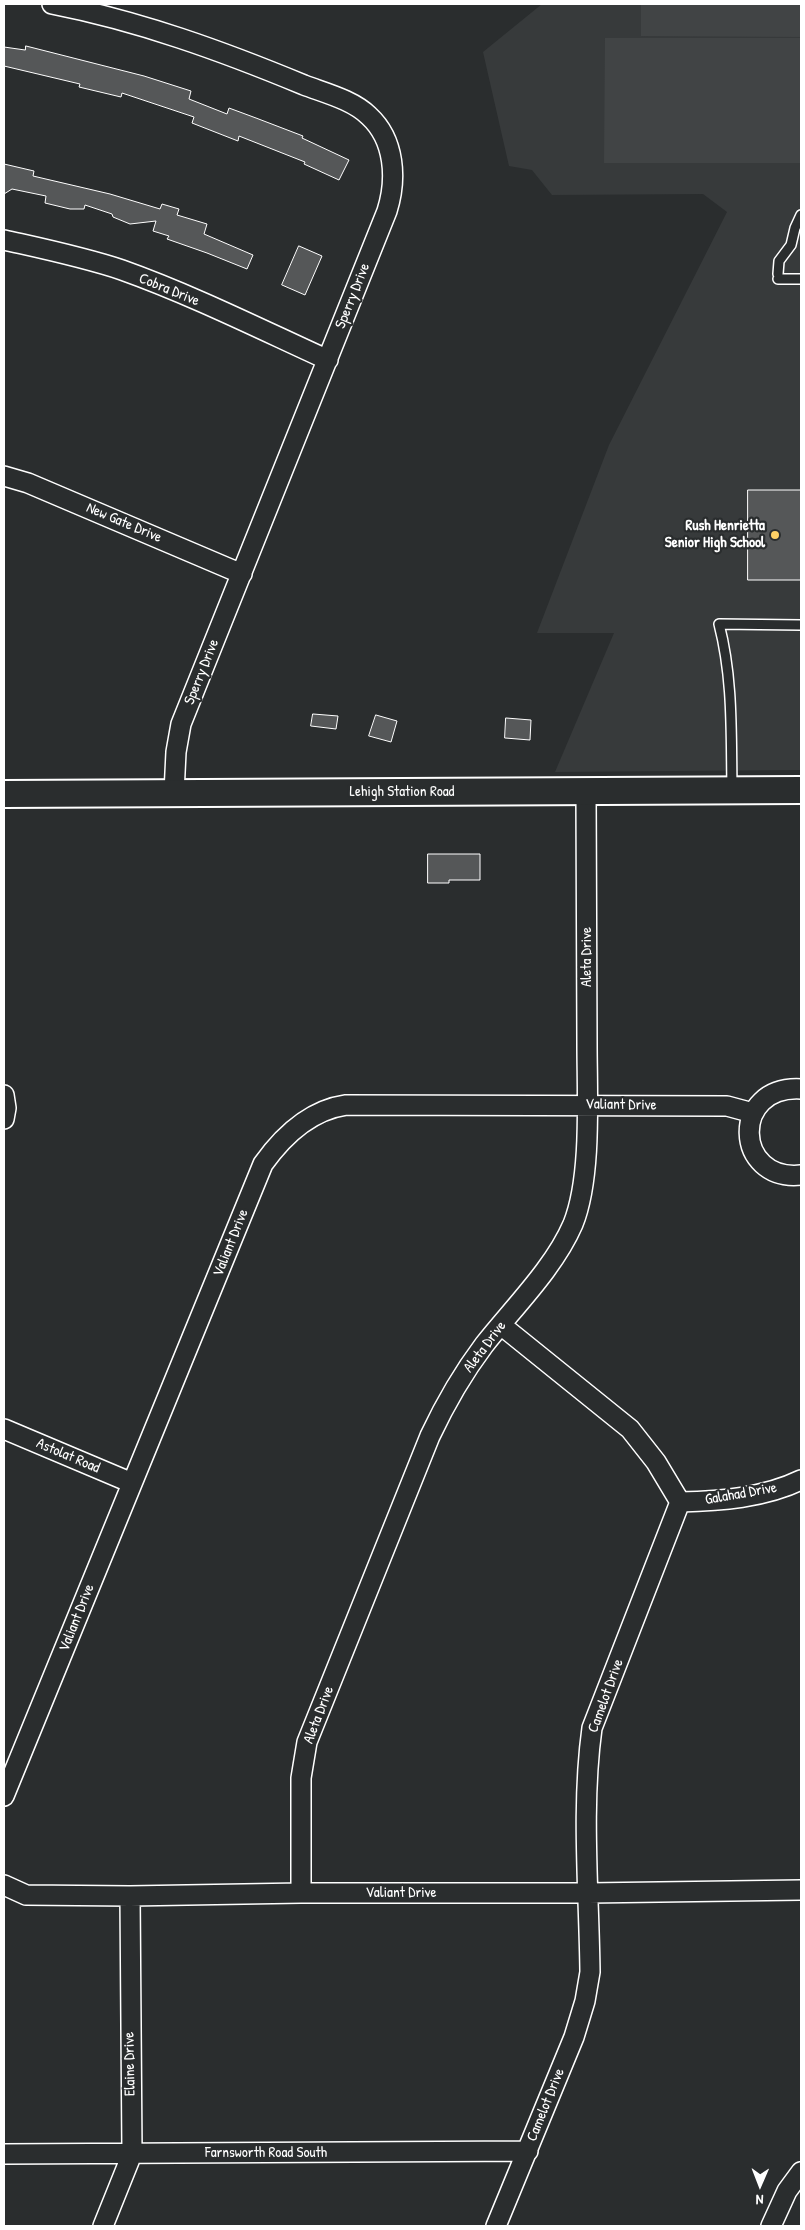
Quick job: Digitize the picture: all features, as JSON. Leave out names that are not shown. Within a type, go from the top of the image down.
[{"type":"main road","name":"Lehigh Station Road","points":[[4,794],[801,790]]},
{"type":"street","name":"Sperry Drive","points":[[52,4],[98,13],[234,56],[360,108],[378,127],[386,140],[394,179],[392,196],[328,360],[181,724],[176,752],[174,794]]},
{"type":"street","name":"Cobra Drive","points":[[4,240],[68,254],[122,270],[180,293],[328,360]]},
{"type":"street","name":"New Gate Drive","points":[[4,476],[28,483],[242,574]]},
{"type":"street","name":"Aleta Drive","points":[[301,1893],[301,1778],[307,1742],[437,1422],[468,1368],[560,1249],[573,1224],[580,1203],[584,1179],[588,1104],[586,791]]},
{"type":"street","points":[[801,1088],[787,1088],[773,1092],[761,1100],[752,1113],[748,1126],[749,1141],[755,1154],[764,1165],[776,1173],[790,1176],[801,1174]]},
{"type":"street","points":[[4,1096],[6,1108],[4,1119]]},
{"type":"street","name":"Valiant Drive","points":[[4,1796],[263,1164],[271,1153],[296,1128],[313,1116],[334,1107],[346,1105],[588,1104],[727,1106],[752,1113]]},
{"type":"street","points":[[501,1325],[630,1429],[656,1462],[680,1502]]},
{"type":"street","name":"Astolat Road","points":[[4,1429],[132,1483]]},
{"type":"street","name":"Galahad Drive","points":[[680,1502],[716,1501],[756,1494],[801,1480]]},
{"type":"street","name":"Camelot Drive","points":[[496,2226],[574,2037],[585,2001],[590,1972],[587,1790],[592,1728],[680,1502]]},
{"type":"street","name":"Valiant Drive","points":[[4,1885],[26,1895],[130,1896],[801,1890]]},
{"type":"street","name":"Elaine Drive","points":[[102,2226],[132,2154],[130,1896]]},
{"type":"street","name":"Farnsworth Road South","points":[[4,2154],[528,2151]]},
{"type":"street","points":[[771,2226],[787,2191],[801,2172]]},
{"type":"lane","points":[[801,215],[795,228],[791,245],[779,261],[778,277],[801,279]]},
{"type":"lane","points":[[732,790],[731,691],[725,648],[719,624],[801,624]]},
{"type":"shaded area","points":[[542,4],[801,4],[801,770],[555,772],[614,633],[537,633],[609,445],[727,212],[703,194],[552,195],[532,170],[509,166],[483,52]]},
{"type":"shaded area","points":[[641,4],[801,4],[801,37],[641,36]]},
{"type":"shaded area","points":[[605,38],[801,38],[801,163],[604,163]]},
{"type":"building","points":[[26,46],[144,76],[191,91],[189,99],[227,114],[229,108],[256,118],[303,136],[302,138],[349,160],[339,180],[304,164],[305,162],[239,136],[238,141],[192,123],[194,117],[122,93],[121,97],[79,87],[80,84],[4,66],[4,47],[25,50]]},
{"type":"building","points":[[4,164],[34,171],[33,176],[110,194],[160,209],[162,204],[179,209],[177,215],[207,224],[204,234],[253,255],[247,269],[167,239],[169,236],[153,231],[156,221],[130,224],[113,217],[112,214],[85,205],[84,209],[70,209],[45,203],[46,196],[12,189],[4,194]]},
{"type":"building","points":[[299,246],[322,256],[305,295],[282,285]]},
{"type":"building","name":"Rush Henrietta Senior High School","points":[[748,490],[801,490],[801,580],[748,580]]},
{"type":"building","points":[[313,714],[338,716],[336,729],[311,726]]},
{"type":"building","points":[[376,715],[397,721],[391,742],[369,736]]},
{"type":"building","points":[[506,718],[531,720],[530,740],[505,738]]},
{"type":"building","points":[[428,854],[480,854],[480,880],[449,880],[449,883],[428,883]]},
{"type":"place","name":"Rush Henrietta Senior High School","points":[[775,535]]}]
